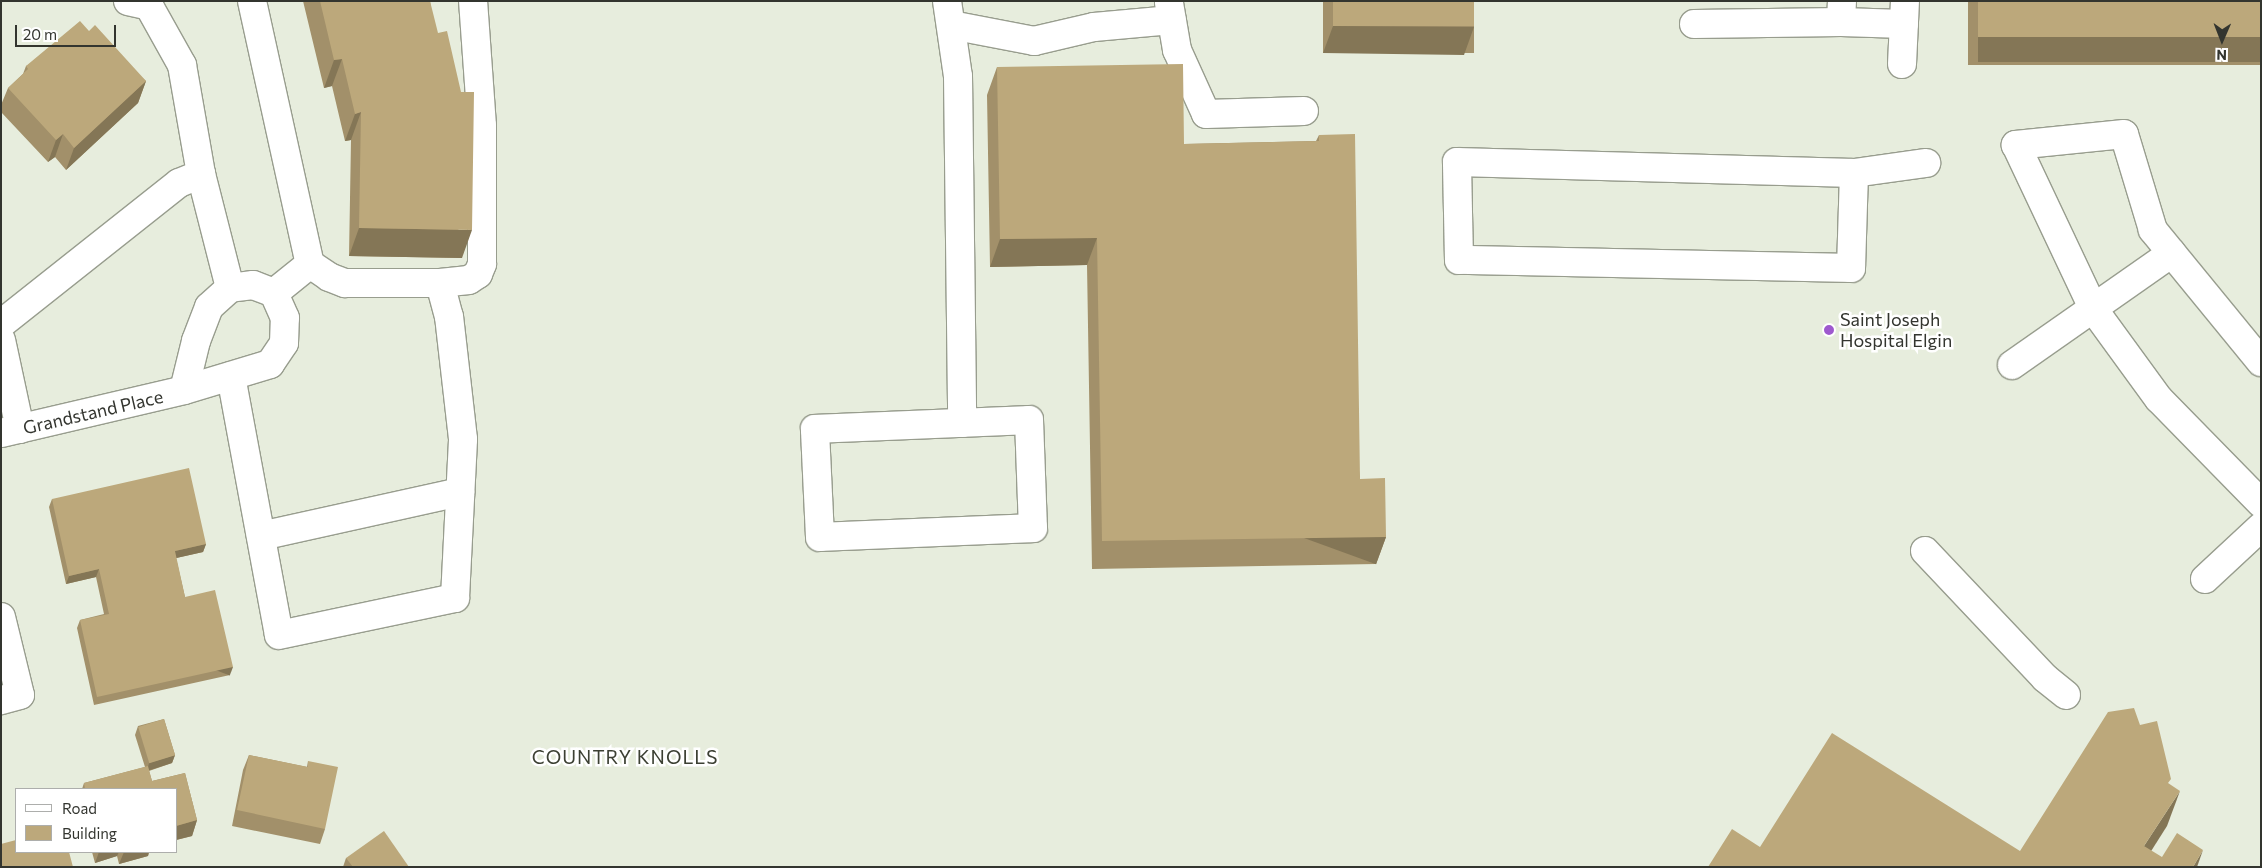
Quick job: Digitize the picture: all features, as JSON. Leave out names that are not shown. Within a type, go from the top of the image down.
[{"type":"street","points":[[252,1],[310,264],[329,277],[345,282],[440,283],[469,280],[478,274],[482,264],[482,135],[473,1]]},
{"type":"street","points":[[138,4],[182,65],[200,174],[230,288],[253,286],[274,293],[310,264]]},
{"type":"street","points":[[962,423],[958,76],[949,13],[1034,42],[1170,11],[1177,50],[1206,114],[1304,111]]},
{"type":"street","points":[[1694,24],[1841,12],[1904,13],[1902,64]]},
{"type":"street","points":[[2261,362],[2153,230],[2124,134],[2016,145],[2094,310],[2159,399],[2261,503]]},
{"type":"street","points":[[1854,173],[1851,268],[1459,260],[1457,162],[1854,173],[1926,163]]},
{"type":"street","points":[[1,324],[179,183],[200,174]]},
{"type":"street","points":[[2012,365],[2094,310],[2172,253]]},
{"type":"street","points":[[231,376],[279,635],[455,598],[463,439],[449,317],[440,283]]},
{"type":"street","name":"Grandstand Place","points":[[184,390],[196,341],[209,307],[230,288]]},
{"type":"street","name":"Grandstand Place","points":[[10,431],[184,390],[270,364],[284,343],[285,318],[274,293]]},
{"type":"street","points":[[1,340],[10,431]]},
{"type":"street","points":[[1029,420],[1034,528],[820,537],[815,429],[962,423],[1029,420]]},
{"type":"street","points":[[261,536],[460,492]]},
{"type":"street","points":[[2205,579],[2261,527]]},
{"type":"street","points":[[1925,552],[2045,678],[2066,694]]},
{"type":"street","points":[[1,617],[20,695],[1,700]]},
{"type":"building","points":[[320,1],[430,1],[438,33],[447,31],[461,92],[474,92],[472,230],[359,228],[361,112],[355,114],[342,59],[334,60]]},
{"type":"building","points":[[1333,1],[1474,1],[1474,26],[1333,26]]},
{"type":"building","points":[[1978,1],[2261,1],[2261,37],[1978,37]]},
{"type":"building","points":[[80,21],[89,31],[95,25],[146,81],[74,148],[63,134],[56,140],[8,88],[28,69],[26,66]]},
{"type":"building","points":[[1183,64],[1184,144],[1319,141],[1319,135],[1355,134],[1360,479],[1385,478],[1386,537],[1102,541],[1097,238],[1000,239],[997,67]]},
{"type":"building","points":[[189,468],[206,544],[175,551],[185,597],[215,590],[233,667],[97,697],[80,620],[109,614],[99,569],[69,576],[52,499]]},
{"type":"building","points":[[2134,708],[2140,725],[2157,721],[2171,779],[2168,783],[2180,791],[2144,846],[2162,857],[2177,833],[2203,850],[2193,867],[1708,867],[1732,829],[1760,847],[1832,733],[2020,851],[2108,712]]},
{"type":"building","points":[[164,719],[175,755],[149,763],[138,727]]},
{"type":"building","points":[[249,755],[308,767],[308,761],[338,767],[325,829],[237,810]]},
{"type":"building","points":[[148,766],[152,781],[185,773],[197,820],[178,825],[178,788],[85,788],[84,783]]},
{"type":"building","points":[[384,831],[409,867],[353,867],[346,858]]},
{"type":"building","points":[[15,840],[15,853],[69,853],[73,867],[1,867],[1,844]]},
{"type":"place","name":"Saint Joseph Hospital Elgin","points":[[1829,330]]},
{"type":"district","name":"COUNTRY KNOLLS","points":[[625,757]]}]
